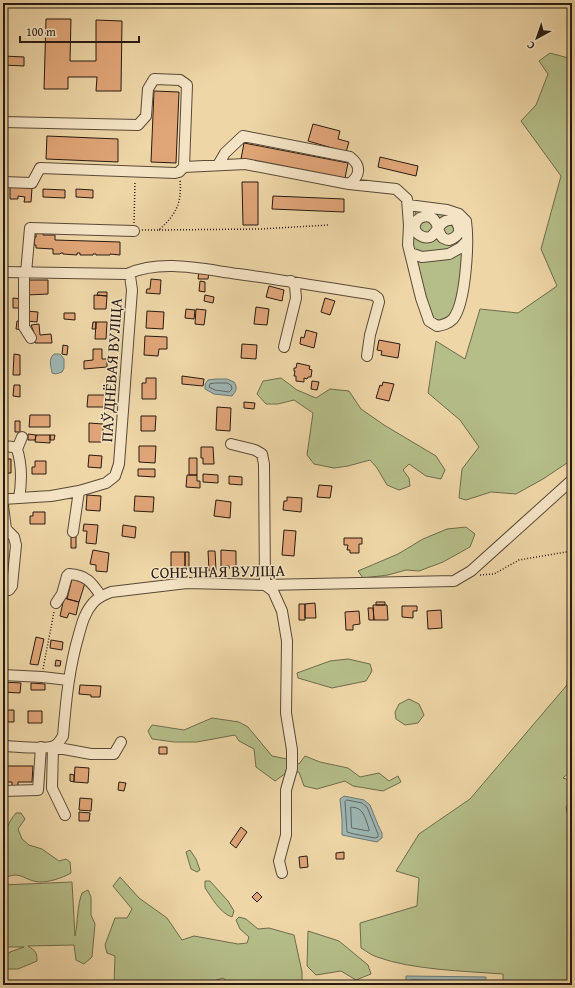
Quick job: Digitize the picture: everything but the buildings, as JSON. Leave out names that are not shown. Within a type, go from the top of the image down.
[{"type":"street","points":[[3,122],[138,125],[146,116],[148,89],[154,79],[180,80],[187,85],[182,169]]},
{"type":"street","points":[[218,165],[225,153],[243,136],[350,157],[358,166],[358,174],[349,184]]},
{"type":"street","points":[[3,182],[32,182],[40,168],[136,172],[245,164],[349,184],[396,189],[407,199],[408,206],[412,225],[418,235],[430,237],[438,228],[435,220],[430,216],[423,217],[412,225],[408,245],[421,298],[429,321],[437,326],[445,325],[453,318],[460,305],[464,282],[467,241],[466,221],[459,214],[447,210],[408,206]]},
{"type":"street","points":[[31,338],[24,327],[25,273],[30,228],[134,230]]},
{"type":"street","points":[[410,253],[422,257],[449,254],[460,248],[467,241]]},
{"type":"street","points":[[3,272],[126,274],[151,266],[187,267],[291,281],[374,295],[378,298],[379,302],[370,335],[367,356]]},
{"type":"street","name":"ПАЎДНЁВАЯ ВУЛІЦА","points":[[3,499],[50,496],[79,491],[106,483],[115,476],[118,470],[132,290],[130,276],[126,274]]},
{"type":"street","points":[[284,347],[296,298],[295,286],[291,281]]},
{"type":"street","points":[[19,498],[21,486],[21,462],[17,449],[22,437]]},
{"type":"street","points":[[231,444],[255,450],[262,454],[264,464],[265,585],[273,591],[282,611],[287,641],[286,713],[292,750],[292,769],[286,790],[286,835],[279,861],[282,873]]},
{"type":"street","points":[[3,446],[17,449]]},
{"type":"street","points":[[471,571],[572,480]]},
{"type":"street","points":[[73,532],[79,491]]},
{"type":"street","points":[[3,506],[6,529],[14,537],[16,545],[12,586],[9,590],[3,589]]},
{"type":"street","name":"СОНЕЧНАЯ ВУЛІЦА","points":[[101,596],[111,592],[187,583],[265,585],[454,581],[471,571]]},
{"type":"street","points":[[53,747],[59,743],[62,736],[68,680],[82,622],[87,610],[101,596],[90,580],[75,574],[69,574],[67,576],[62,594],[56,603]]},
{"type":"street","points":[[3,675],[68,680]]},
{"type":"street","points":[[3,746],[41,748],[53,747],[92,754],[114,754],[122,742]]},
{"type":"street","points":[[53,747],[52,788],[65,815]]},
{"type":"street","points":[[3,791],[38,790],[41,748]]},
{"type":"path","points":[[159,230],[172,218],[177,208],[181,194],[182,169]]},
{"type":"path","points":[[136,172],[134,230],[260,229],[328,225]]},
{"type":"path","points":[[471,571],[474,576],[494,574],[519,560],[572,551]]},
{"type":"path","points":[[42,677],[56,603]]},
{"type":"green space","points":[[550,53],[572,59],[572,461],[516,494],[491,492],[466,500],[459,498],[462,469],[479,447],[460,420],[428,393],[436,341],[465,359],[480,309],[518,313],[557,286],[541,249],[561,176],[521,121],[536,105],[548,74],[539,61]]},
{"type":"green space","points":[[416,210],[448,213],[463,222],[462,241],[457,246],[446,251],[428,253],[415,251],[412,246],[412,230],[446,242],[460,223],[439,222],[435,217],[414,221]]},
{"type":"green space","points":[[429,219],[435,227],[429,235],[419,232],[418,223]]},
{"type":"green space","points":[[453,222],[458,231],[449,238],[441,232],[443,224]]},
{"type":"green space","points":[[464,249],[459,302],[453,316],[441,324],[432,320],[414,259]]},
{"type":"green space","points":[[281,378],[297,390],[316,398],[330,389],[349,391],[361,409],[384,425],[436,456],[445,470],[441,479],[426,476],[409,464],[403,470],[409,478],[410,486],[399,490],[387,485],[377,468],[370,460],[334,468],[314,464],[307,455],[313,413],[294,400],[278,404],[266,404],[257,394],[263,381]]},
{"type":"green space","points":[[466,527],[475,534],[470,547],[443,562],[419,571],[406,570],[388,575],[363,578],[358,571],[398,554],[423,539],[447,529]]},
{"type":"green space","points":[[572,610],[572,770],[563,778],[572,781],[572,797],[566,807],[569,822],[572,826],[572,985],[503,985],[503,974],[455,971],[406,965],[377,957],[361,948],[360,923],[417,906],[419,878],[396,871],[419,834],[470,799],[567,685],[570,614]]},
{"type":"green space","points":[[348,659],[370,664],[372,671],[366,681],[332,688],[298,678],[297,673],[330,661]]},
{"type":"green space","points":[[409,699],[419,704],[424,715],[418,723],[405,725],[396,719],[395,712],[399,704]]},
{"type":"green space","points":[[212,718],[239,722],[248,727],[272,756],[287,759],[299,764],[305,756],[320,762],[348,768],[360,777],[379,773],[389,781],[398,776],[401,782],[383,791],[353,786],[345,781],[317,789],[304,786],[299,772],[286,773],[275,781],[256,767],[254,749],[239,741],[235,735],[197,742],[174,742],[152,739],[148,731],[152,725],[184,730]]},
{"type":"green space","points":[[16,813],[21,813],[25,819],[18,829],[22,839],[29,845],[42,849],[59,861],[66,859],[70,862],[71,873],[64,877],[44,882],[34,881],[18,875],[9,876],[3,879],[3,852],[5,835],[11,820]]},
{"type":"green space","points":[[190,850],[196,859],[200,870],[197,872],[191,869],[186,852]]},
{"type":"green space","points":[[120,877],[139,898],[167,918],[182,940],[194,936],[238,944],[247,943],[249,937],[240,929],[236,920],[239,917],[246,919],[258,929],[269,928],[294,935],[302,972],[302,985],[231,985],[223,978],[200,985],[114,985],[115,956],[107,953],[105,945],[115,918],[127,918],[132,909],[113,886]]},
{"type":"green space","points":[[205,881],[210,881],[228,901],[234,911],[232,917],[217,905],[205,888]]},
{"type":"green space","points":[[72,882],[75,936],[79,903],[82,893],[88,890],[91,897],[91,915],[95,924],[92,957],[84,964],[76,960],[74,945],[28,946],[37,955],[37,961],[18,969],[8,969],[3,964],[3,958],[10,952],[24,947],[3,947],[3,885]]},
{"type":"green space","points":[[308,931],[339,941],[368,965],[371,974],[356,980],[341,971],[316,975],[307,966]]},
{"type":"water","points":[[54,354],[60,354],[64,359],[64,368],[62,372],[56,374],[52,373],[50,360]]},
{"type":"water","points":[[227,379],[234,382],[236,386],[235,393],[232,396],[214,394],[205,389],[205,384],[208,380]]},
{"type":"water","points":[[344,796],[364,800],[370,805],[382,833],[382,838],[377,842],[342,835],[340,799]]},
{"type":"water","points":[[406,976],[486,977],[486,985],[406,985]]}]
